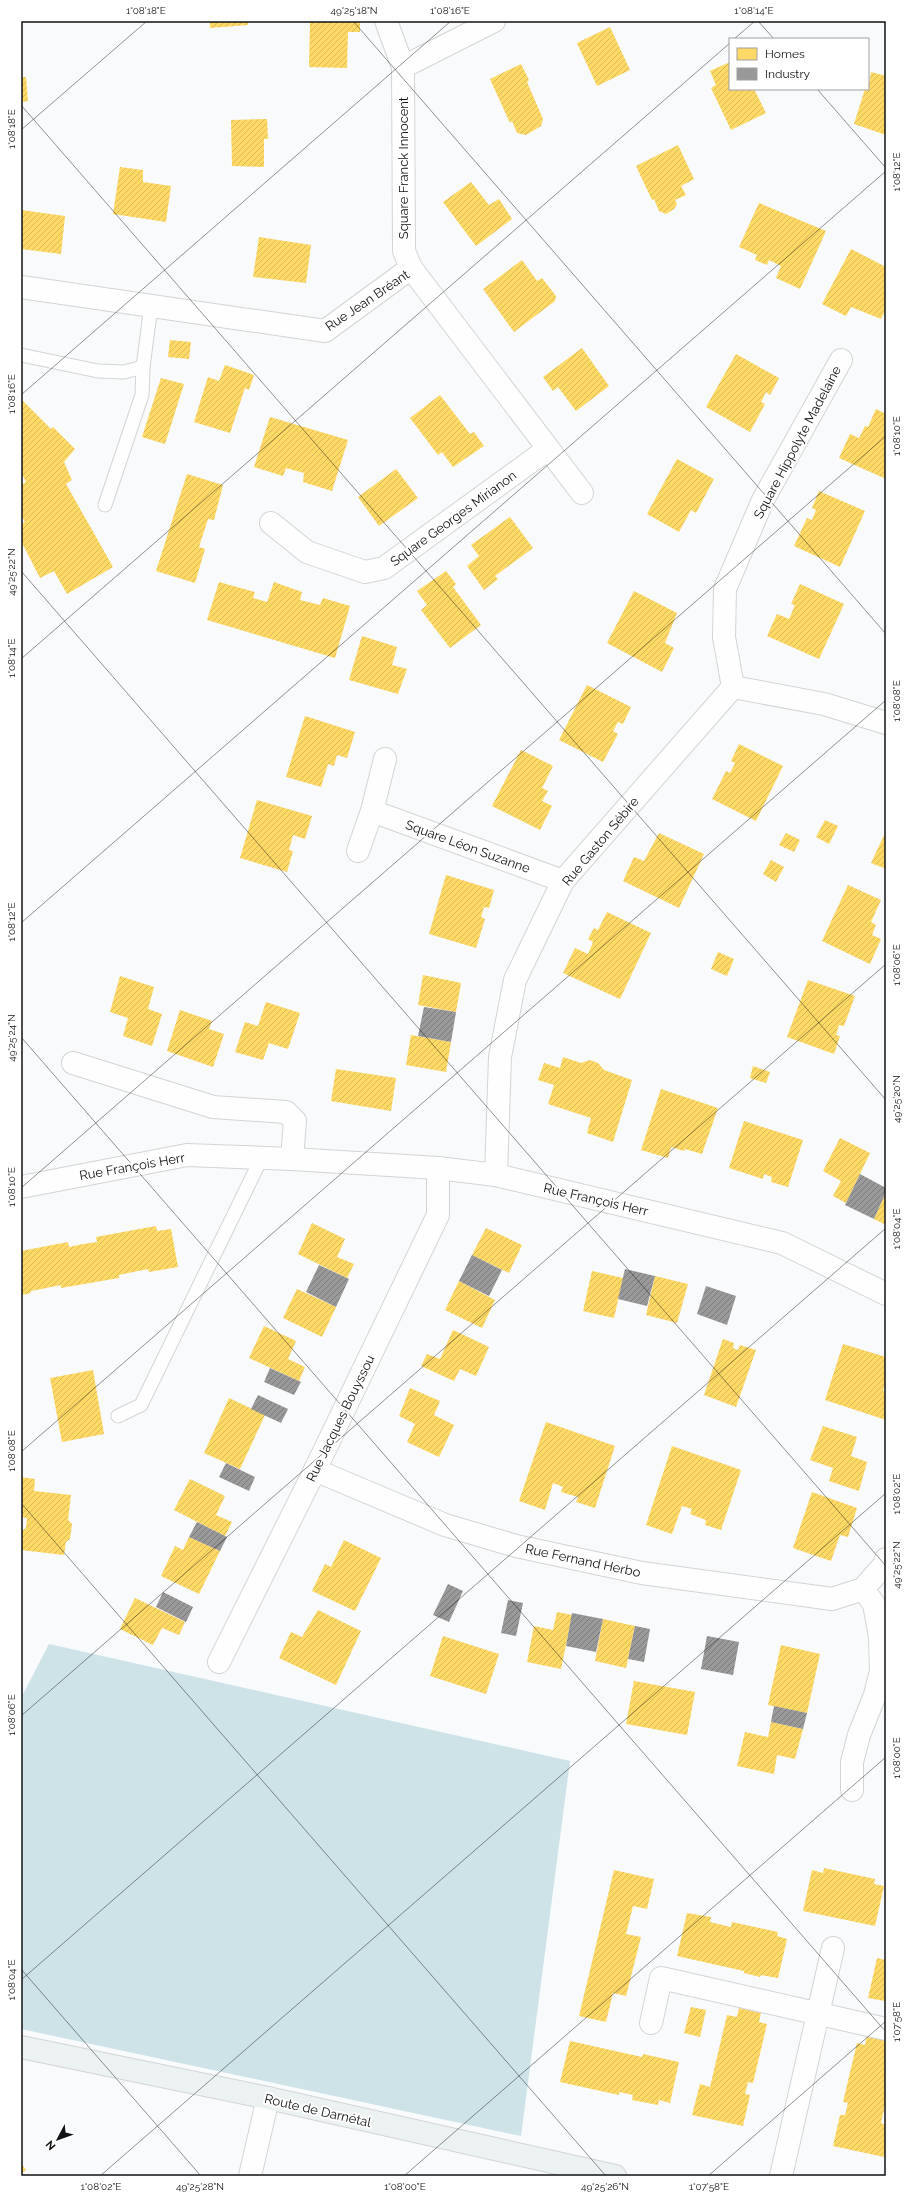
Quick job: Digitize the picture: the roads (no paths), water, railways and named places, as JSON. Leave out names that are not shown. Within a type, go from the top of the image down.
[{"type":"street","name":"Square Franck Innocent","points":[[386,21],[403,67],[404,251],[411,268]]},
{"type":"street","points":[[403,67],[494,21]]},
{"type":"street","name":"Rue Jean Bréant","points":[[21,287],[325,331],[411,268],[582,493]]},
{"type":"street","name":"Square Hippolyte Madelaine","points":[[733,687],[724,636],[725,589],[763,500],[841,360]]},
{"type":"street","name":"Square Georges Mirianon","points":[[271,523],[307,552],[365,572],[384,568],[548,449]]},
{"type":"street","points":[[733,687],[824,704],[886,723]]},
{"type":"street","name":"Rue Gaston Sébire","points":[[496,1175],[500,1057],[515,980],[563,881],[733,687]]},
{"type":"street","points":[[358,851],[372,811],[385,759]]},
{"type":"street","name":"Square Léon Suzanne","points":[[372,811],[563,881]]},
{"type":"street","points":[[74,1063],[213,1107],[286,1112],[295,1121],[292,1159]]},
{"type":"street","name":"Rue François Herr","points":[[21,1187],[187,1155],[262,1157],[438,1168],[496,1175],[782,1243],[886,1294]]},
{"type":"street","name":"Rue Jacques Bouyssou","points":[[219,1662],[315,1470],[438,1215],[438,1168]]},
{"type":"street","name":"Rue Fernand Herbo","points":[[315,1470],[445,1525],[516,1546],[642,1573],[832,1599],[863,1589]]},
{"type":"street","points":[[852,1790],[854,1755],[866,1714],[875,1695],[881,1671],[880,1637],[874,1604],[863,1589],[884,1565],[886,1559]]},
{"type":"street","points":[[781,2176],[833,1948]]},
{"type":"street","points":[[651,2023],[661,1978],[886,2029]]},
{"type":"street","name":"Route de Darnétal","points":[[21,2047],[268,2098],[615,2176]]},
{"type":"street","points":[[250,2176],[268,2098]]},
{"type":"lane","points":[[105,506],[142,395],[143,367],[151,306]]},
{"type":"lane","points":[[21,355],[98,371],[124,372],[143,367]]},
{"type":"lane","points":[[118,1416],[140,1405],[262,1157]]}]
